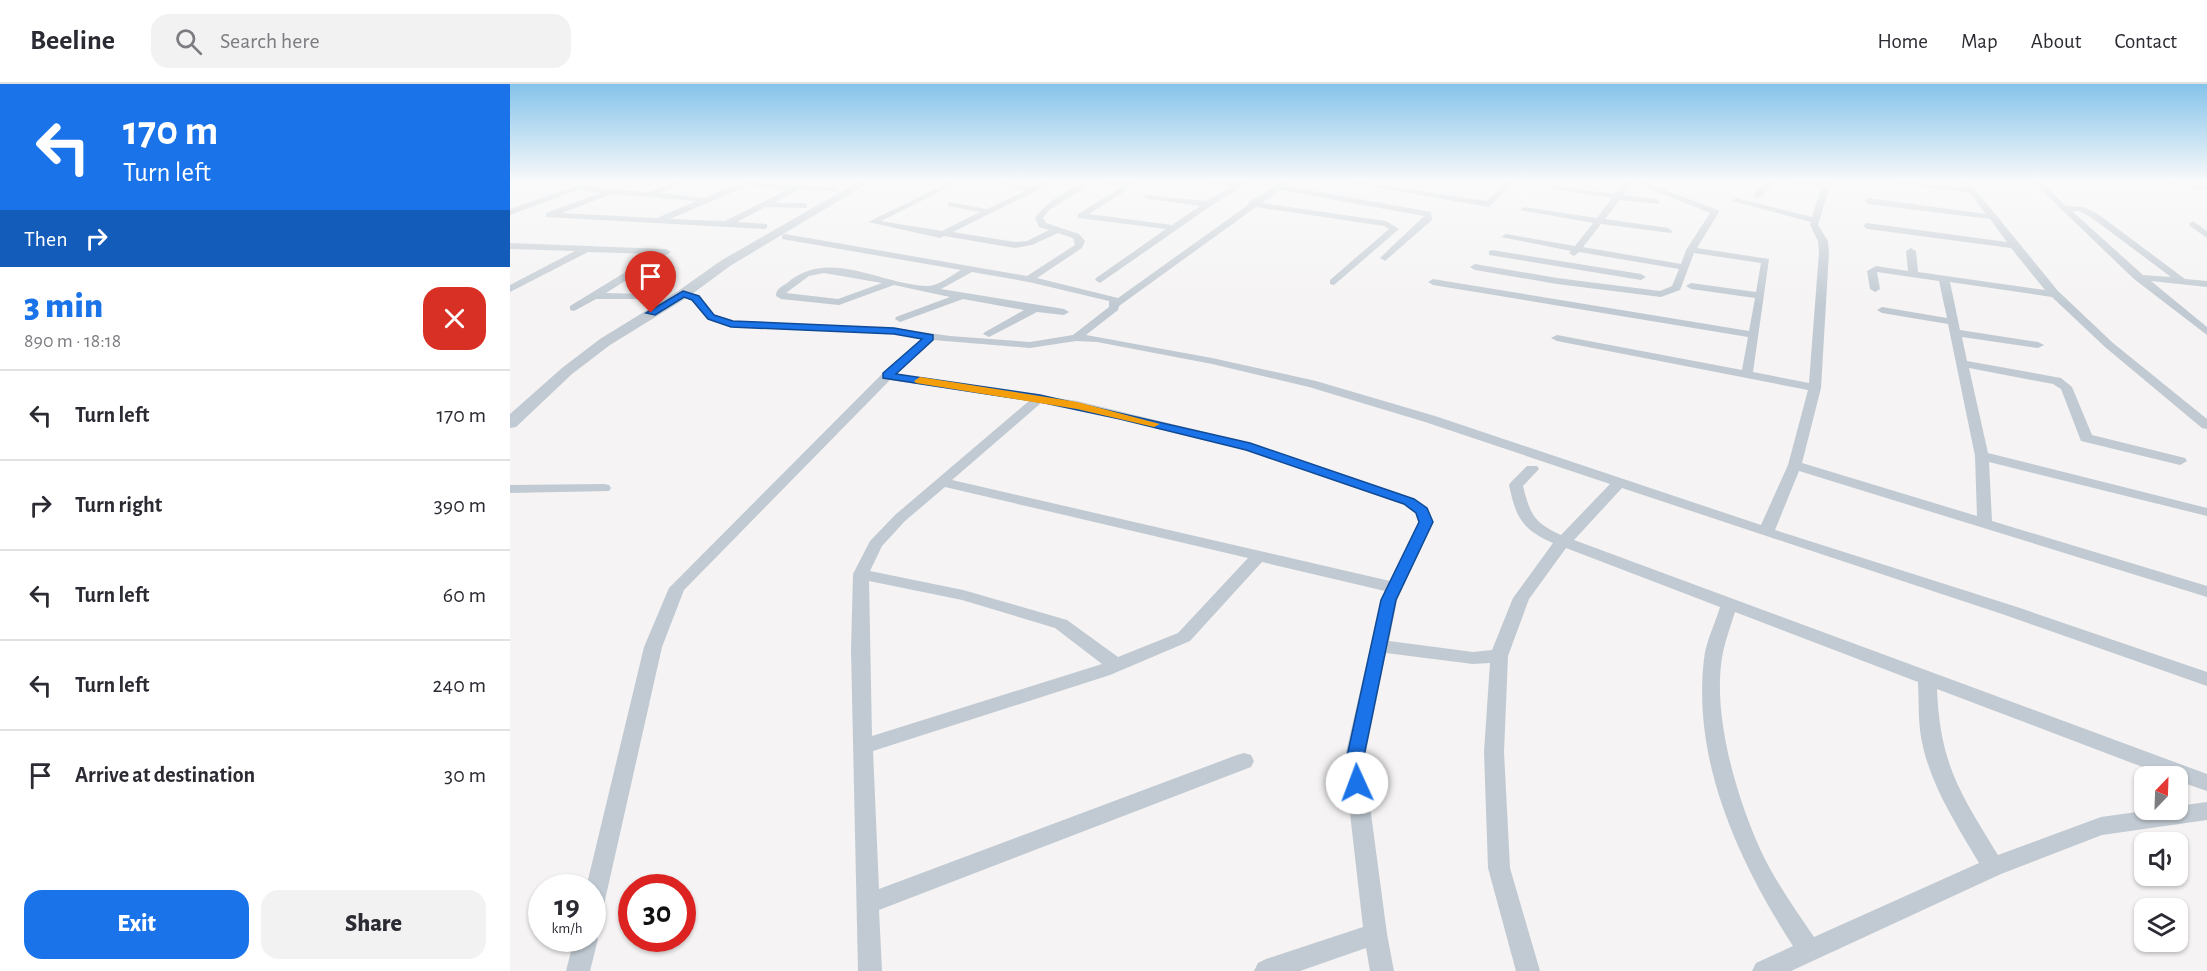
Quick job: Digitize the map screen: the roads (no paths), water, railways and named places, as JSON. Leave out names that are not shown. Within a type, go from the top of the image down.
[{"type":"street","points":[[704,223],[764,226]]},
{"type":"street","points":[[510,423],[589,353],[683,294],[726,263],[794,223]]},
{"type":"street","points":[[879,223],[940,235],[1015,245],[1029,243],[1057,230]]},
{"type":"street","points":[[940,235],[965,223]]},
{"type":"street","points":[[1029,279],[1079,246],[1080,241],[1076,236],[1041,223]]},
{"type":"street","points":[[1139,223],[1175,228]]},
{"type":"street","points":[[1100,280],[1181,223]]},
{"type":"street","points":[[1076,338],[1116,304],[1226,223]]},
{"type":"street","points":[[1334,282],[1395,229],[1382,223]]},
{"type":"street","points":[[1385,258],[1423,223]]},
{"type":"street","points":[[1557,281],[1596,223]]},
{"type":"street","points":[[1620,223],[1668,231]]},
{"type":"street","points":[[1475,267],[1557,281],[1661,294],[1676,288],[1691,249],[1708,223]]},
{"type":"street","points":[[1766,532],[1795,465],[1815,388],[1824,252],[1823,241],[1814,223]]},
{"type":"street","points":[[1997,223],[2054,294],[2159,387],[2207,425]]},
{"type":"street","points":[[2080,223],[2138,277],[2175,304],[2207,332]]},
{"type":"street","points":[[2105,223],[2182,281]]},
{"type":"street","points":[[2193,224],[2207,234]]},
{"type":"street","points":[[1867,226],[2012,245]]},
{"type":"street","points":[[785,237],[1029,279],[1107,296],[1114,299],[1116,304]]},
{"type":"street","points":[[1506,237],[1684,267]]},
{"type":"street","points":[[510,246],[666,252],[574,308]]},
{"type":"street","points":[[510,289],[588,248]]},
{"type":"street","points":[[1691,249],[1766,261],[1747,374]]},
{"type":"street","points":[[1911,251],[1913,275]]},
{"type":"street","points":[[1492,253],[1641,277]]},
{"type":"street","points":[[933,289],[971,269]]},
{"type":"street","points":[[1875,290],[1873,270],[2054,294]]},
{"type":"street","points":[[894,282],[839,302],[781,296],[781,292],[813,271],[894,282],[1034,309],[1064,312]]},
{"type":"street","points":[[2138,277],[2207,284]]},
{"type":"street","points":[[1944,279],[1982,456],[1985,524]]},
{"type":"street","points":[[1433,282],[1753,335]]},
{"type":"street","points":[[1691,286],[1760,296]]},
{"type":"street","points":[[683,294],[695,298],[711,317],[731,324],[894,331],[930,337],[1030,345],[1076,338],[1124,343],[1312,384],[1430,419],[1766,532],[1905,576],[2207,679]]},
{"type":"street","points":[[593,296],[643,297]]},
{"type":"street","points":[[900,319],[964,296]]},
{"type":"street","points":[[989,334],[1034,309]]},
{"type":"street","points":[[1882,310],[2038,345]]},
{"type":"street","points":[[600,874],[653,647],[676,588],[887,376],[930,337]]},
{"type":"street","points":[[1557,338],[1815,388]]},
{"type":"street","points":[[1964,364],[2057,381],[2066,387],[2085,438],[2180,461]]},
{"type":"street","points":[[887,376],[1040,398],[1250,447],[1409,501],[1422,511],[1426,522],[1394,587],[1354,761],[1375,934],[1382,971]]},
{"type":"street","points":[[870,971],[870,903],[860,650],[861,574],[875,544],[941,482],[1040,398]]},
{"type":"street","points":[[1982,456],[2207,512]]},
{"type":"street","points":[[1795,465],[2207,592]]},
{"type":"street","points":[[1532,469],[1516,485],[1521,508],[1537,530],[1729,606],[2207,783]]},
{"type":"street","points":[[941,482],[1394,587]]},
{"type":"street","points":[[1528,971],[1499,868],[1494,752],[1499,656],[1521,598],[1550,556],[1619,483]]},
{"type":"street","points":[[510,489],[604,489]]},
{"type":"street","points":[[864,746],[1116,665],[1184,637],[1259,556]]},
{"type":"street","points":[[861,574],[963,595],[1061,624],[1116,665]]},
{"type":"street","points":[[1729,606],[1713,657],[1712,687],[1718,741],[1732,800],[1752,855],[1781,908],[1809,950]]},
{"type":"street","points":[[1379,646],[1473,658],[1499,656]]},
{"type":"street","points":[[1927,678],[1931,739],[1939,765],[1957,804],[1994,867]]},
{"type":"street","points":[[870,903],[1244,761]]},
{"type":"street","points":[[1764,971],[1994,867],[2101,826],[2207,811]]},
{"type":"street","points":[[1266,971],[1375,934]]},
{"type":"street","points":[[578,971],[583,952]]}]
